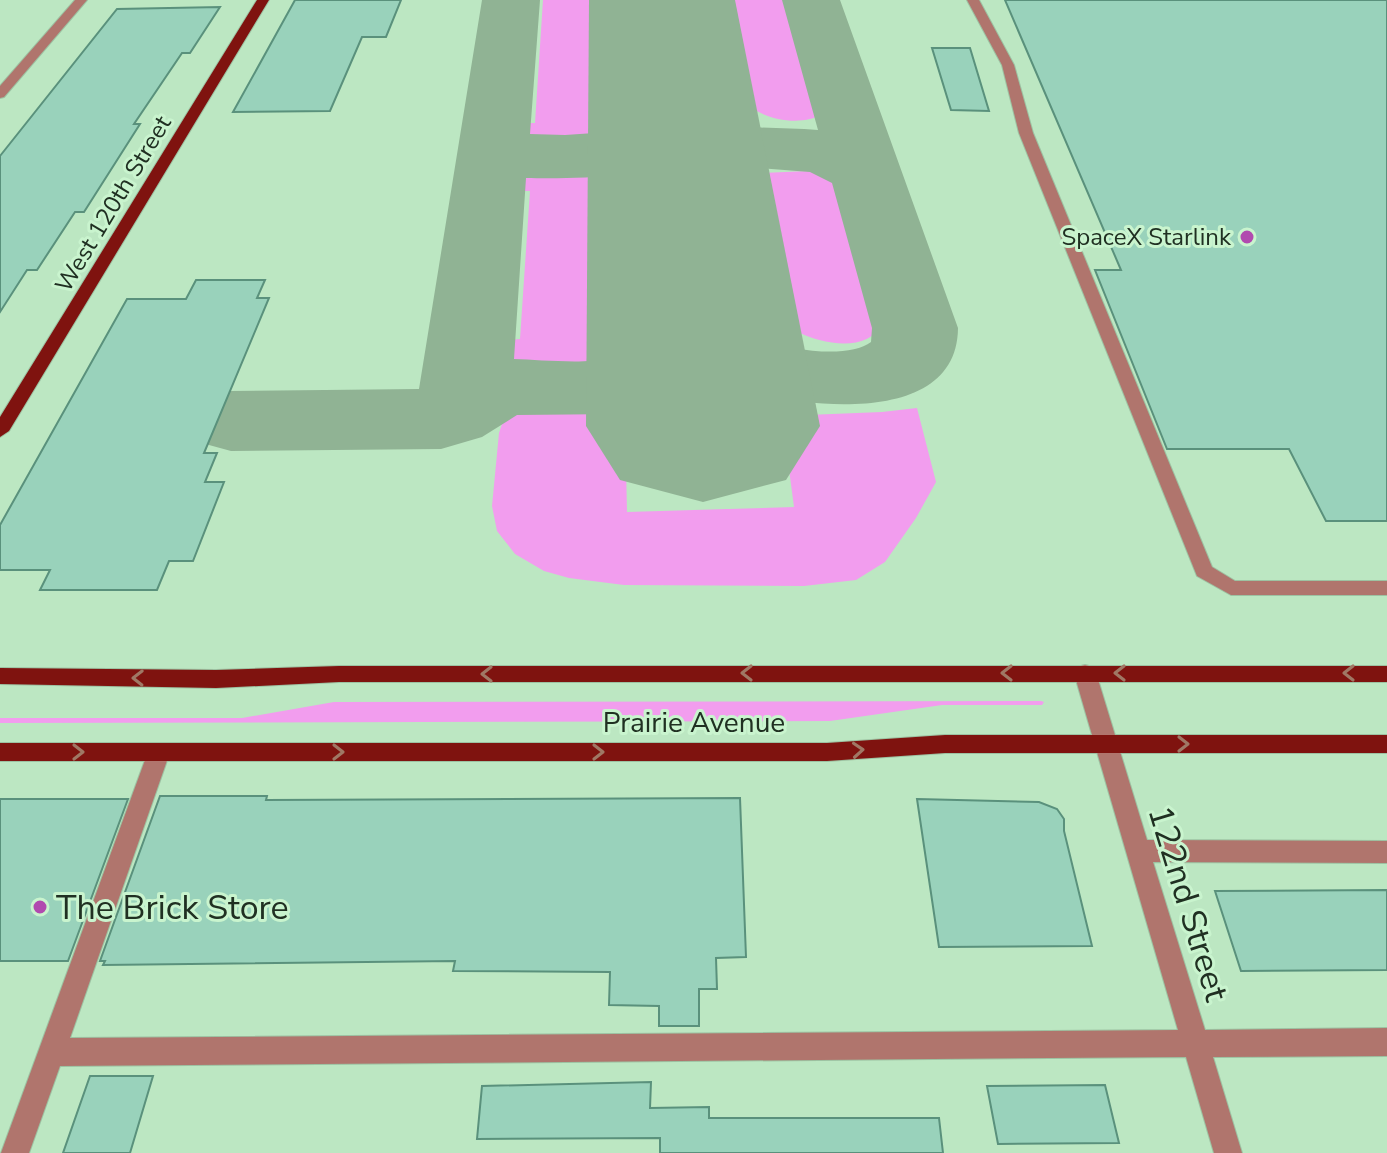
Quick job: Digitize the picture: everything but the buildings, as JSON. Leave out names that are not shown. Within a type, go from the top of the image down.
[{"type":"main road","name":"West 120th Street","points":[[0,431],[263,0]]},
{"type":"main road","name":"Prairie Avenue","points":[[0,676],[216,679],[339,674],[1387,674]]},
{"type":"main road","name":"Prairie Avenue","points":[[0,752],[827,752],[945,744],[1387,744]]},
{"type":"street","points":[[0,94],[81,0]]},
{"type":"street","points":[[973,0],[981,20],[998,44],[1022,103],[1026,133],[1204,571],[1231,588],[1387,588]]},
{"type":"street","name":"122nd Street","points":[[1085,673],[1228,1153]]},
{"type":"street","points":[[15,1153],[159,752]]},
{"type":"street","points":[[1138,851],[1387,852]]},
{"type":"street","points":[[50,1052],[1387,1042]]},
{"type":"shaded area","points":[[543,0],[600,0],[601,128],[618,128],[602,140],[559,144],[545,142],[526,133],[526,123],[535,123]]},
{"type":"shaded area","points":[[724,0],[791,0],[821,115],[812,119],[779,119],[759,112],[743,100]]},
{"type":"shaded area","points":[[595,166],[609,170],[617,181],[603,182],[604,346],[624,346],[624,354],[600,367],[584,371],[548,372],[517,365],[507,358],[507,340],[520,339],[530,191],[519,191],[521,179],[546,167]]},
{"type":"shaded area","points":[[809,171],[833,176],[844,190],[882,324],[872,336],[857,342],[819,340],[800,333],[769,312],[761,299],[782,298],[760,188],[745,188],[745,181],[761,173]]},
{"type":"shaded area","points":[[594,403],[616,409],[625,420],[627,512],[794,507],[782,416],[917,408],[936,482],[916,518],[885,562],[856,580],[804,586],[624,585],[569,578],[544,571],[515,554],[497,531],[492,506],[499,433],[503,421],[520,407]]},
{"type":"shaded area","points":[[334,702],[1044,702],[1042,705],[942,705],[830,721],[0,723],[0,718],[242,718]]},
{"type":"taxiway","points":[[445,417],[457,409],[463,398],[511,0]]},
{"type":"taxiway","points":[[811,0],[866,173]]},
{"type":"taxiway","points":[[496,136],[498,146],[512,155],[565,157],[609,154],[657,142],[667,130],[673,115],[696,132],[720,142],[820,152],[844,159],[866,173]]},
{"type":"taxiway","points":[[505,387],[595,388],[643,382],[662,375],[676,365],[686,347],[692,313],[717,348],[737,361],[758,368],[808,377],[834,378],[880,373],[896,366],[914,349],[915,328],[866,173]]},
{"type":"taxiway","points":[[469,354],[472,369],[479,378],[505,387]]},
{"type":"taxiway","points":[[231,421],[441,419],[505,387]]},
{"type":"runway","points":[[662,0],[703,426]]},
{"type":"place","name":"SpaceX Starlink","points":[[1247,237]]},
{"type":"place","name":"The Brick Store","points":[[40,907]]}]
